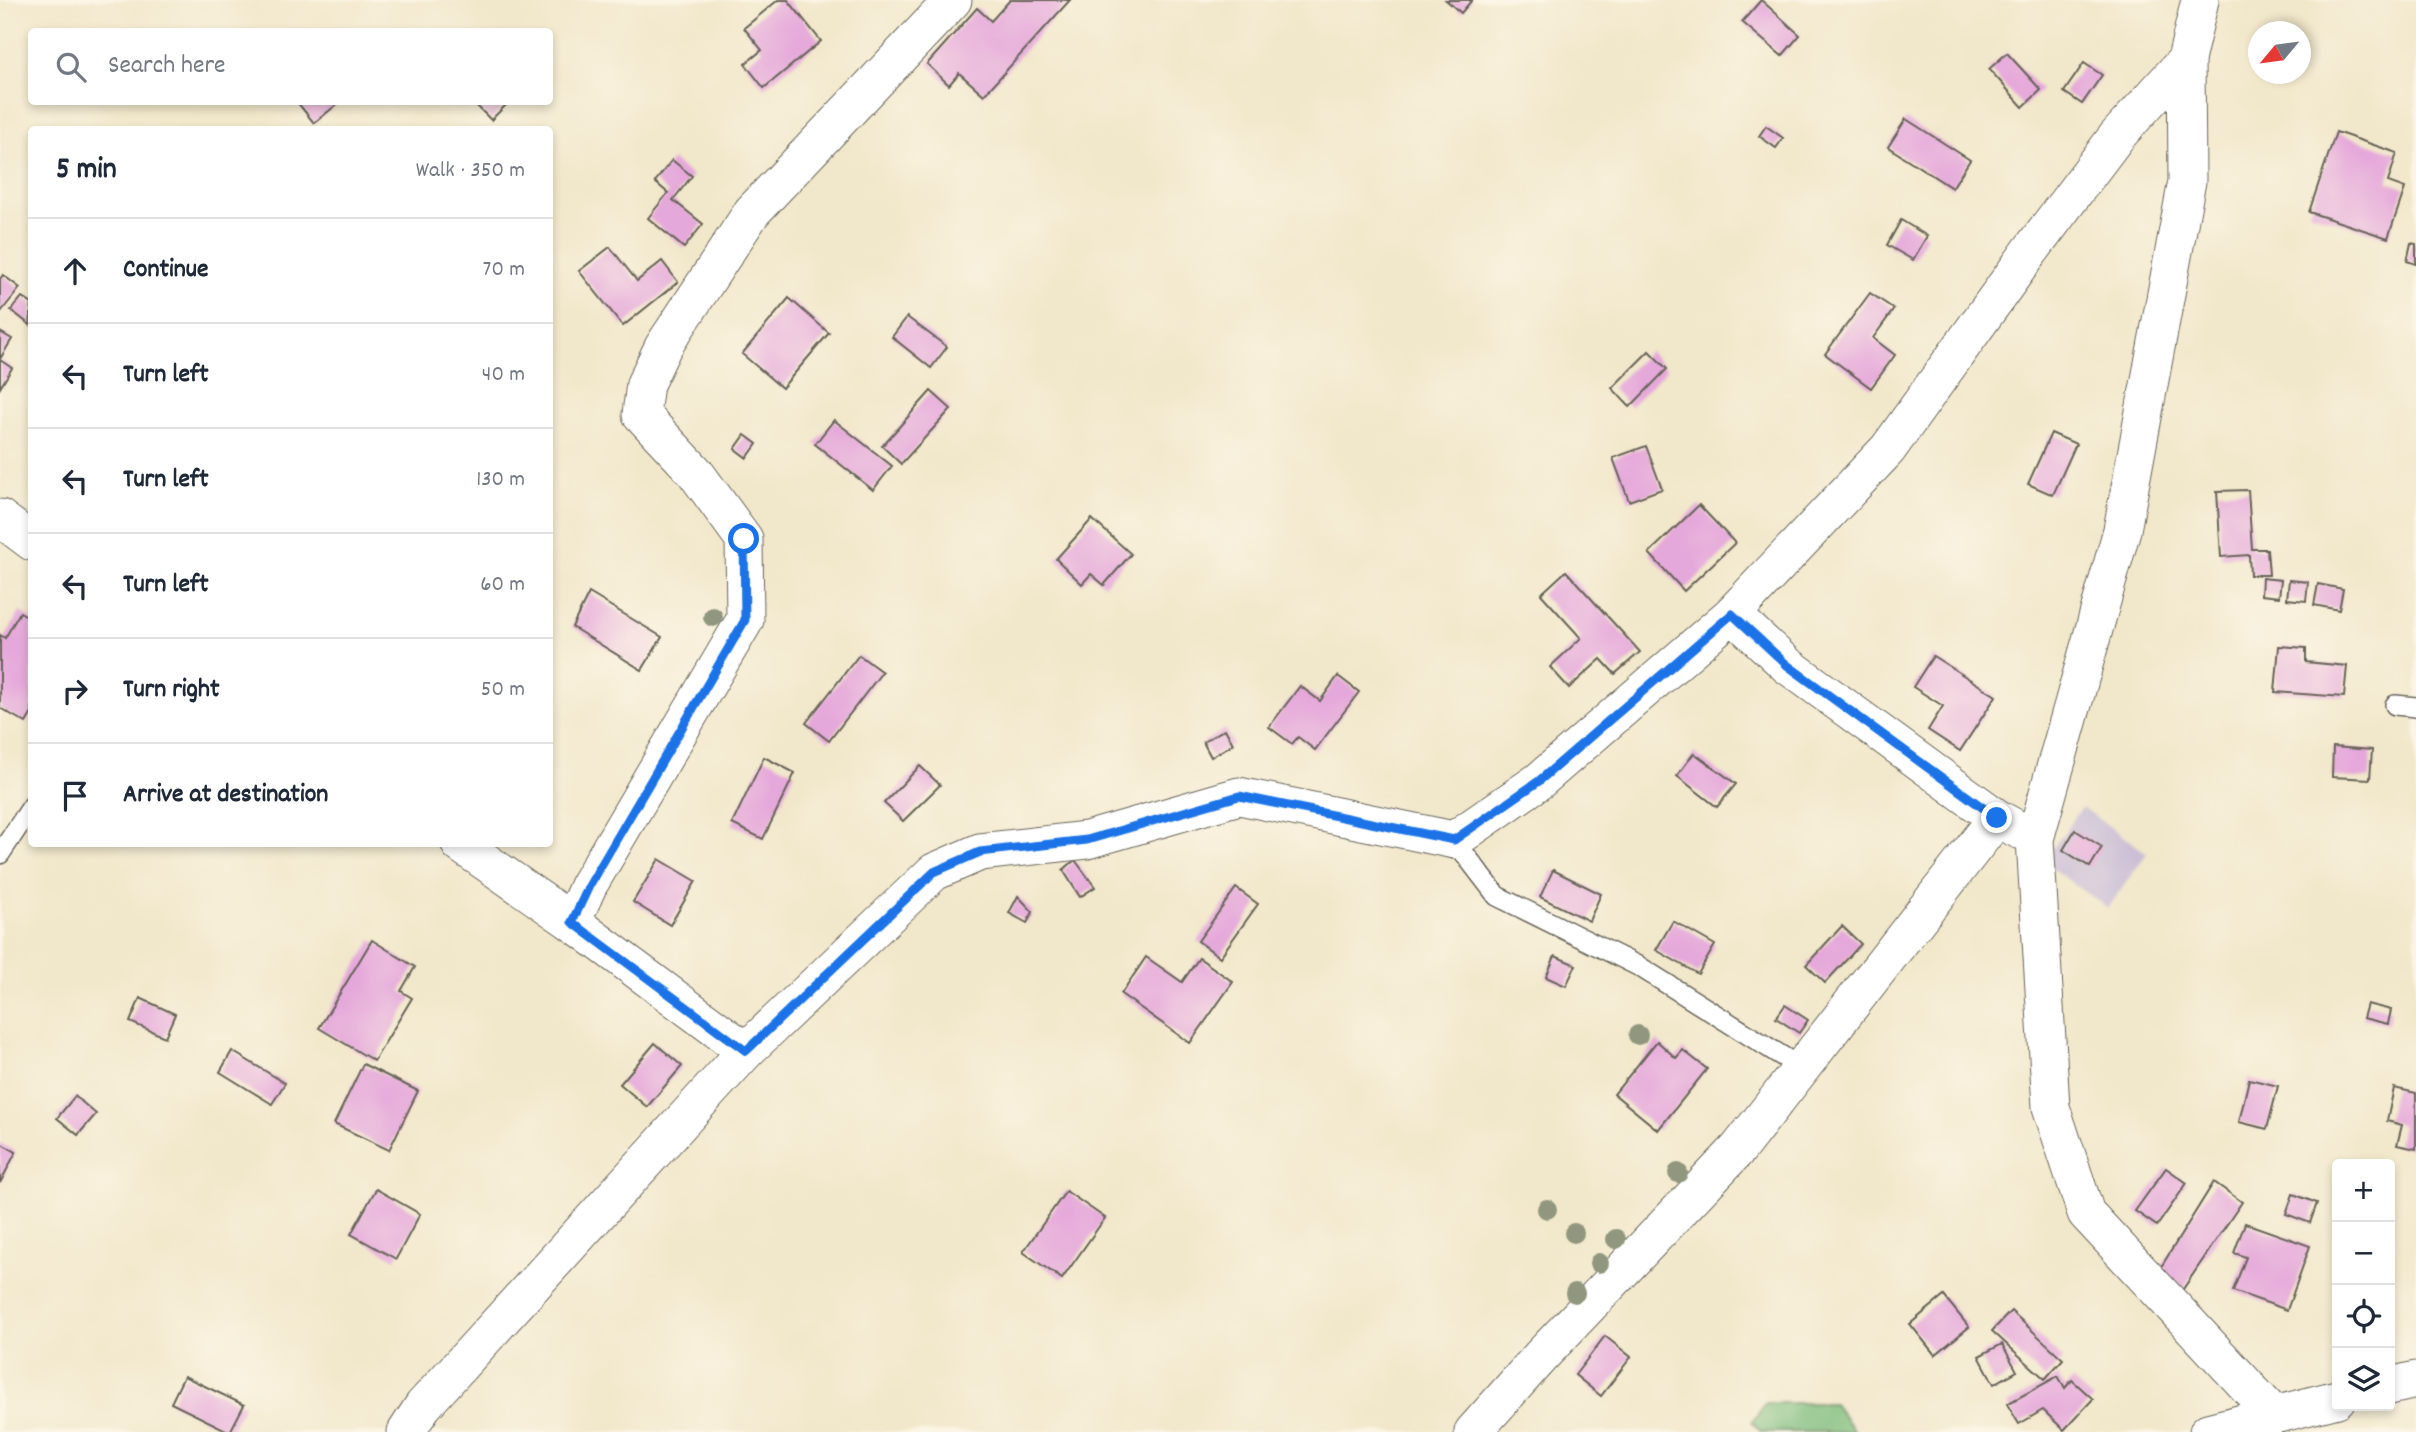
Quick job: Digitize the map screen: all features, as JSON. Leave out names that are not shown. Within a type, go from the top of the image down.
[{"type":"street","points":[[572,922],[589,886],[745,620],[744,539],[695,472],[641,414],[645,384],[663,347],[752,212],[953,0]]},
{"type":"street","points":[[2200,0],[2186,60],[2187,181],[2122,530],[2035,839],[2050,1107],[2086,1213],[2274,1415]]},
{"type":"street","points":[[405,1432],[423,1406],[746,1051],[934,872],[980,852],[1087,840],[1239,796],[1454,840],[1539,781],[1732,614],[1888,449],[2028,254],[2117,136],[2186,60]]},
{"type":"street","points":[[0,518],[28,539]]},
{"type":"street","points":[[1732,614],[1787,665],[1997,818],[2035,839]]},
{"type":"street","points":[[1473,1432],[1540,1357],[1739,1148],[1997,818]]},
{"type":"street","points":[[464,847],[572,922],[746,1051]]},
{"type":"street","points":[[2395,1385],[2416,1380]]},
{"type":"street","points":[[2208,1432],[2332,1400]]},
{"type":"lane","points":[[2395,705],[2416,707]]},
{"type":"lane","points":[[0,853],[28,812]]},
{"type":"lane","points":[[1454,840],[1497,896],[1640,967],[1801,1068]]},
{"type":"shaded area","points":[[2082,807],[2147,853],[2108,908],[2043,862]]},
{"type":"green space","points":[[1766,1403],[1833,1403],[1855,1432],[1761,1432],[1752,1422]]},
{"type":"building","points":[[778,0],[788,0],[821,41],[764,88],[745,64],[762,50],[744,28]]},
{"type":"building","points":[[1010,0],[1070,0],[984,95],[959,73],[949,85],[927,64],[977,8],[991,21]]},
{"type":"building","points":[[1446,0],[1472,0],[1461,13]]},
{"type":"building","points":[[1761,0],[1800,35],[1782,56],[1742,22]]},
{"type":"building","points":[[2007,53],[2041,90],[2023,107],[1989,69]]},
{"type":"building","points":[[2084,63],[2102,75],[2082,104],[2064,92]]},
{"type":"building","points":[[299,105],[336,105],[314,123]]},
{"type":"building","points":[[476,105],[506,105],[491,120]]},
{"type":"building","points":[[1906,119],[1970,160],[1952,188],[1888,147]]},
{"type":"building","points":[[1766,126],[1783,138],[1776,148],[1759,136]]},
{"type":"building","points":[[2336,132],[2397,153],[2388,182],[2405,188],[2388,238],[2309,212]]},
{"type":"building","points":[[672,160],[692,176],[673,200],[703,224],[684,248],[648,218],[668,193],[655,182]]},
{"type":"building","points":[[1901,220],[1927,236],[1913,260],[1887,245]]},
{"type":"building","points":[[2411,243],[2416,244],[2416,264],[2407,261]]},
{"type":"building","points":[[610,247],[637,281],[662,261],[678,282],[623,326],[579,271]]},
{"type":"building","points":[[3,275],[20,288],[0,313],[0,279]]},
{"type":"building","points":[[1870,293],[1894,309],[1873,338],[1895,355],[1871,388],[1825,354]]},
{"type":"building","points":[[22,297],[28,301],[28,323],[11,310]]},
{"type":"building","points":[[789,298],[829,333],[782,388],[742,354]]},
{"type":"building","points":[[907,317],[947,347],[931,368],[892,337]]},
{"type":"building","points":[[0,332],[12,339],[0,359]]},
{"type":"building","points":[[1649,351],[1667,369],[1630,407],[1612,388]]},
{"type":"building","points":[[0,360],[12,368],[0,388]]},
{"type":"building","points":[[931,391],[951,409],[901,464],[882,446]]},
{"type":"building","points":[[834,420],[892,466],[873,490],[815,444]]},
{"type":"building","points":[[2051,433],[2076,444],[2053,495],[2028,484]]},
{"type":"building","points":[[745,435],[757,444],[747,458],[735,449]]},
{"type":"building","points":[[1646,446],[1662,489],[1629,501],[1613,458]]},
{"type":"building","points":[[2248,490],[2252,549],[2267,549],[2269,575],[2250,575],[2249,555],[2221,557],[2217,491]]},
{"type":"building","points":[[1699,505],[1735,543],[1684,591],[1649,553]]},
{"type":"building","points":[[1092,519],[1131,554],[1104,585],[1091,574],[1082,584],[1056,559]]},
{"type":"building","points":[[1566,571],[1640,652],[1615,674],[1601,659],[1569,688],[1550,667],[1581,638],[1541,594]]},
{"type":"building","points":[[2262,578],[2281,580],[2279,597],[2261,595]]},
{"type":"building","points":[[2289,580],[2308,582],[2306,601],[2287,599]]},
{"type":"building","points":[[2318,584],[2343,589],[2339,610],[2314,605]]},
{"type":"building","points":[[589,593],[662,637],[642,670],[572,627]]},
{"type":"building","points":[[20,612],[28,617],[26,723],[0,708],[0,635],[5,638]]},
{"type":"building","points":[[2279,646],[2306,648],[2306,662],[2347,666],[2344,697],[2275,692]]},
{"type":"building","points":[[859,655],[882,672],[829,741],[806,723]]},
{"type":"building","points":[[1933,656],[1996,696],[1960,751],[1928,730],[1943,706],[1913,687]]},
{"type":"building","points":[[1338,676],[1359,692],[1315,750],[1298,737],[1292,744],[1269,727],[1300,686],[1320,701]]},
{"type":"building","points":[[1225,729],[1233,744],[1211,757],[1203,742]]},
{"type":"building","points":[[2333,747],[2372,750],[2370,779],[2332,777]]},
{"type":"building","points":[[1694,753],[1736,784],[1717,807],[1677,776]]},
{"type":"building","points":[[764,757],[795,773],[763,839],[732,824]]},
{"type":"building","points":[[920,766],[940,785],[903,821],[884,803]]},
{"type":"building","points":[[2075,830],[2102,847],[2090,867],[2063,850]]},
{"type":"building","points":[[659,859],[696,881],[670,925],[633,902]]},
{"type":"building","points":[[1075,860],[1095,887],[1080,897],[1063,870]]},
{"type":"building","points":[[1553,870],[1601,894],[1589,921],[1540,897]]},
{"type":"building","points":[[1236,888],[1258,904],[1220,957],[1198,941]]},
{"type":"building","points":[[1018,896],[1033,912],[1027,923],[1009,913]]},
{"type":"building","points":[[1673,921],[1715,945],[1698,974],[1656,950]]},
{"type":"building","points":[[1842,926],[1861,944],[1825,983],[1806,965]]},
{"type":"building","points":[[372,940],[415,967],[401,991],[412,998],[374,1061],[319,1028]]},
{"type":"building","points":[[1555,956],[1576,965],[1566,986],[1546,977]]},
{"type":"building","points":[[1146,957],[1182,982],[1199,958],[1233,982],[1190,1043],[1121,994]]},
{"type":"building","points":[[140,998],[175,1014],[165,1037],[130,1022]]},
{"type":"building","points":[[2367,1004],[2391,1010],[2388,1024],[2363,1018]]},
{"type":"building","points":[[1785,1005],[1808,1020],[1799,1033],[1776,1018]]},
{"type":"building","points":[[1657,1041],[1676,1058],[1683,1050],[1707,1069],[1658,1130],[1614,1094]]},
{"type":"building","points":[[655,1043],[682,1066],[647,1107],[620,1084]]},
{"type":"building","points":[[232,1051],[285,1083],[272,1104],[220,1072]]},
{"type":"building","points":[[363,1064],[418,1091],[389,1150],[334,1124]]},
{"type":"building","points":[[2249,1079],[2278,1086],[2267,1129],[2239,1122]]},
{"type":"building","points":[[2394,1088],[2416,1093],[2416,1149],[2397,1145],[2402,1125],[2387,1121]]},
{"type":"building","points":[[75,1096],[96,1114],[78,1135],[57,1118]]},
{"type":"building","points":[[0,1143],[16,1152],[0,1183]]},
{"type":"building","points":[[2166,1168],[2187,1183],[2157,1226],[2135,1211]]},
{"type":"building","points":[[2214,1182],[2242,1202],[2181,1292],[2156,1275]]},
{"type":"building","points":[[376,1189],[420,1214],[396,1259],[351,1234]]},
{"type":"building","points":[[1066,1191],[1105,1218],[1062,1279],[1023,1252]]},
{"type":"building","points":[[2293,1194],[2317,1203],[2310,1223],[2286,1214]]},
{"type":"building","points":[[2245,1223],[2310,1246],[2287,1310],[2233,1291],[2246,1257],[2234,1253]]},
{"type":"building","points":[[1944,1296],[1969,1327],[1935,1355],[1910,1324]]},
{"type":"building","points":[[2011,1311],[2063,1359],[2045,1379],[1992,1331]]},
{"type":"building","points":[[1605,1336],[1631,1357],[1601,1396],[1575,1375]]},
{"type":"building","points":[[2002,1344],[2017,1371],[1994,1384],[1979,1356]]},
{"type":"building","points":[[184,1376],[244,1405],[230,1432],[171,1403]]},
{"type":"building","points":[[2058,1376],[2065,1388],[2072,1380],[2093,1399],[2064,1430],[2043,1410],[2019,1424],[2007,1404]]},
{"type":"route","points":[[744,539],[745,620],[589,886],[572,922],[746,1051],[934,872],[980,852],[1087,840],[1239,796],[1454,840],[1539,781],[1732,614],[1787,665],[1997,818]]}]
